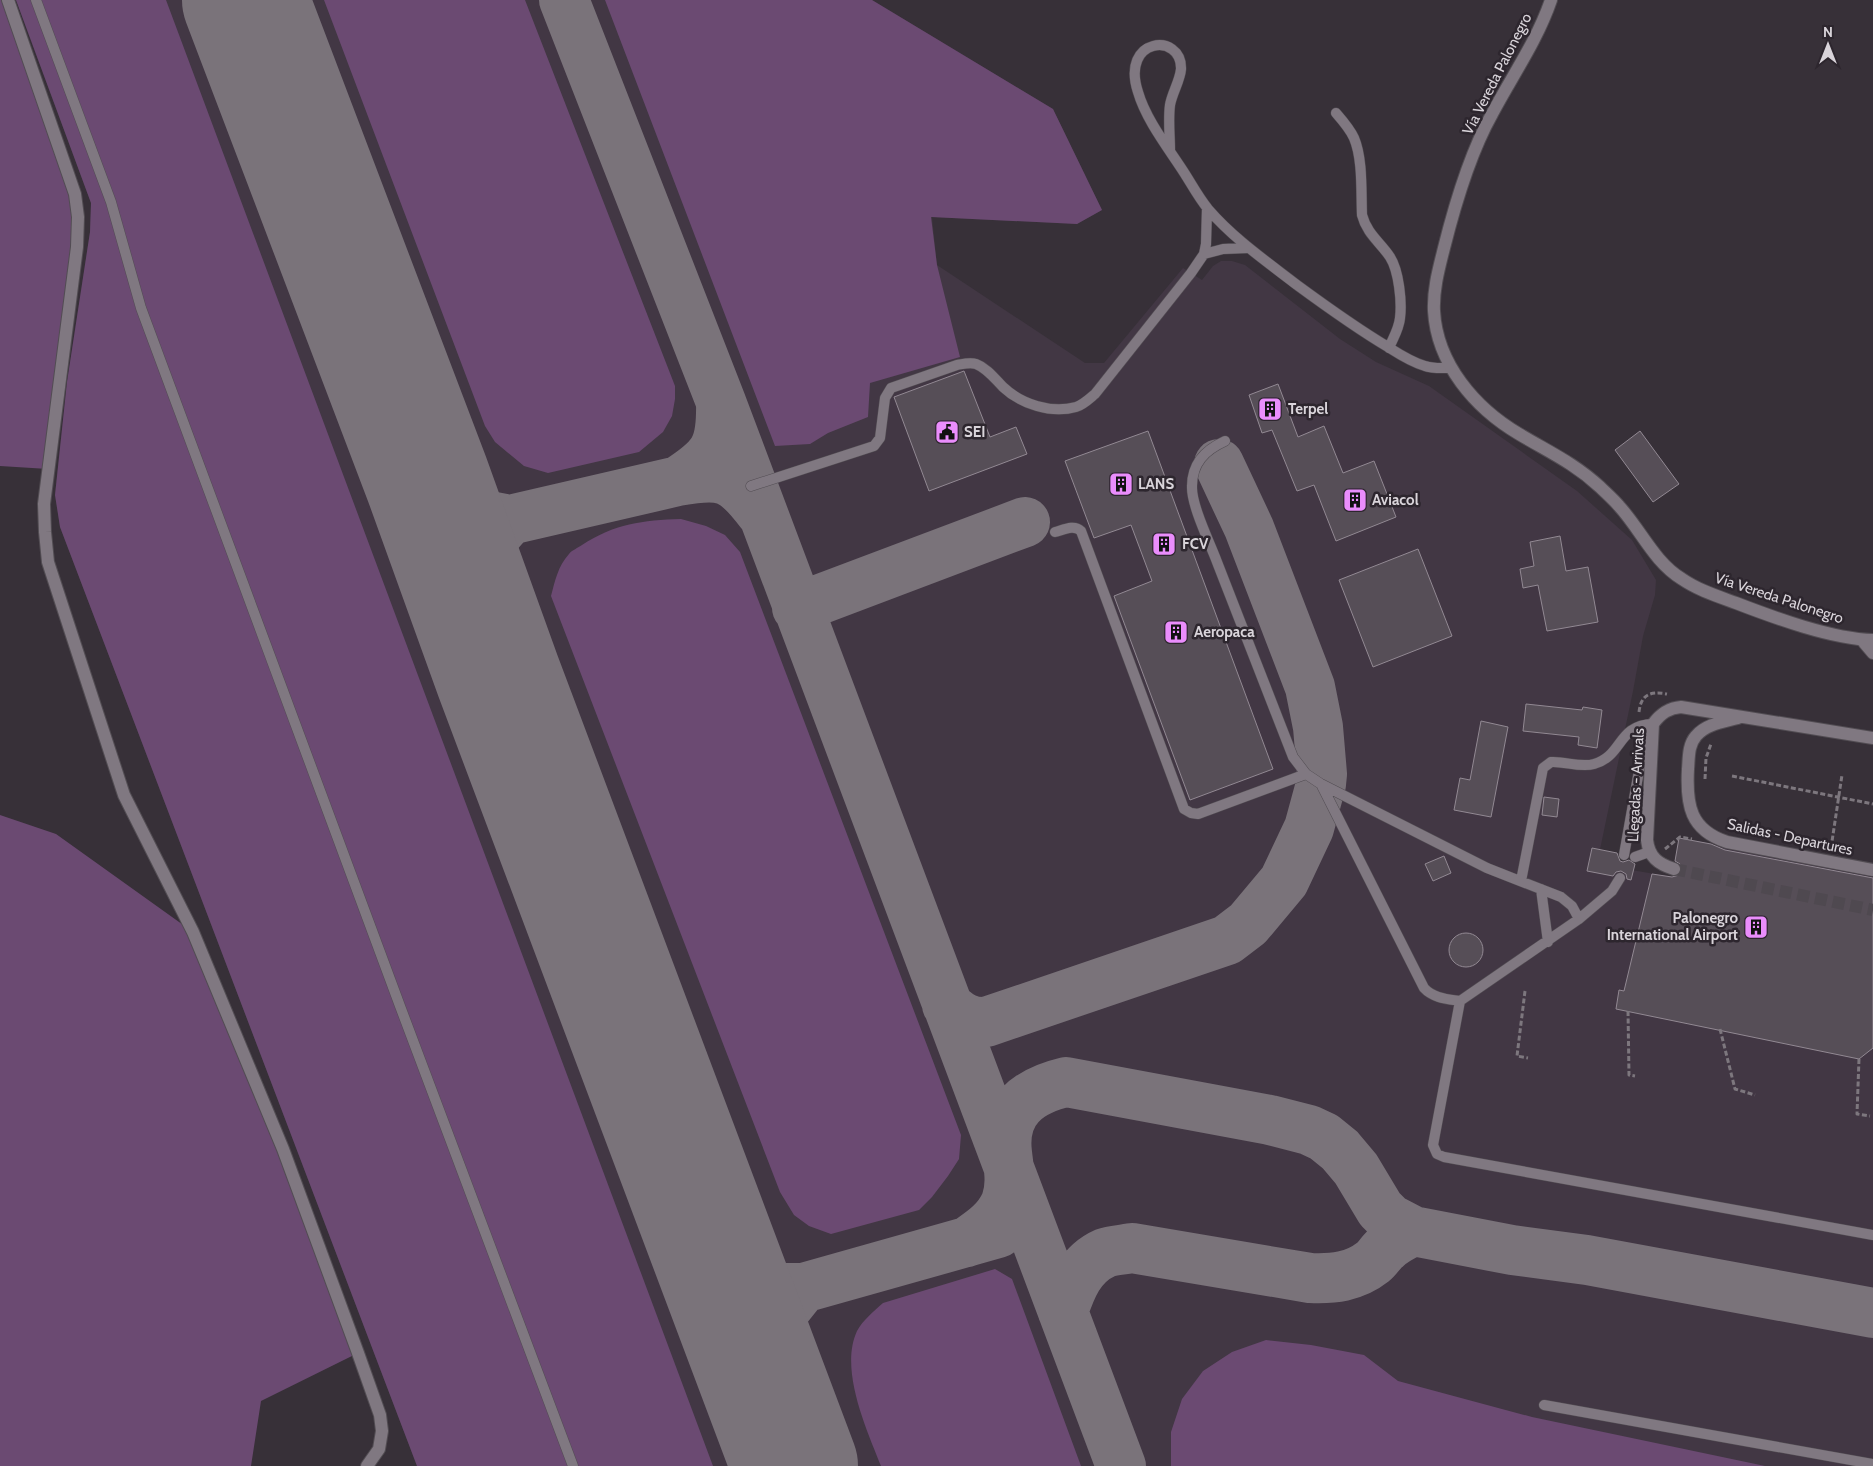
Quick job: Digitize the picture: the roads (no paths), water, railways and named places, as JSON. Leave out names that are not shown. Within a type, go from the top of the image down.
[{"type":"street","points":[[8,0],[75,194],[78,217],[77,247],[44,504],[48,562],[124,795],[193,932],[283,1149],[380,1415],[382,1431],[379,1449],[367,1466]]},
{"type":"street","name":"Vía Vereda Palonegro","points":[[1551,0],[1544,22],[1534,42],[1490,116],[1470,163],[1452,215],[1435,288],[1434,311],[1437,332],[1451,368],[1460,383],[1494,416],[1518,433],[1567,460],[1598,485],[1620,507],[1663,564],[1680,578],[1698,588],[1757,611],[1798,624],[1867,640]]},
{"type":"street","points":[[1867,640],[1873,653]]},
{"type":"street","name":"Llegadas - Arrivals","points":[[1674,869],[1657,862],[1649,852],[1647,840],[1653,724],[1664,712],[1672,708],[1681,707],[1871,735]]},
{"type":"street","name":"Salidas - Departures","points":[[1743,717],[1703,729],[1690,746],[1687,781],[1688,799],[1696,822],[1714,838],[1728,842],[1873,870]]},
{"type":"lane","points":[[36,0],[111,202],[141,308],[396,997],[573,1466]]},
{"type":"lane","points":[[1170,151],[1170,105],[1173,91],[1181,73],[1181,65],[1175,52],[1162,44],[1153,46],[1139,56],[1133,75],[1144,107],[1170,151],[1207,208],[1247,248],[1358,330],[1424,366],[1451,368]]},
{"type":"lane","points":[[1336,113],[1350,130],[1359,156],[1364,225],[1390,257],[1398,277],[1400,318],[1390,348]]},
{"type":"lane","points":[[751,486],[874,446],[880,438],[885,398],[891,388],[957,365],[966,363],[976,364],[1020,400],[1034,405],[1064,409],[1077,407],[1087,402],[1191,273],[1204,254],[1207,208]]},
{"type":"lane","points":[[1204,254],[1223,249],[1247,248]]},
{"type":"lane","points":[[1225,441],[1213,446],[1198,461],[1193,474],[1192,489],[1206,532],[1293,757],[1306,774],[1321,784],[1460,855],[1561,897],[1572,906],[1579,920]]},
{"type":"lane","points":[[1055,532],[1073,527],[1078,527],[1081,530],[1184,809],[1198,814],[1306,774]]},
{"type":"lane","points":[[1522,881],[1542,768],[1546,764],[1557,761],[1588,766],[1595,764],[1608,758],[1632,728],[1644,724],[1653,724]]},
{"type":"lane","points":[[1649,852],[1630,856],[1645,737],[1653,724]]},
{"type":"lane","points":[[1321,784],[1424,988],[1430,994],[1460,1001]]},
{"type":"lane","points":[[1620,878],[1612,891],[1579,920],[1460,1001],[1433,1145],[1437,1154],[1444,1157],[1873,1235]]},
{"type":"lane","points":[[1541,889],[1548,942]]},
{"type":"lane","points":[[1544,1404],[1873,1464]]},
{"type":"tunnel","points":[[1674,869],[1873,910]]},
{"type":"place","name":"Terpel","points":[[1270,409]]},
{"type":"place","name":"SEI","points":[[947,432]]},
{"type":"place","name":"LANS","points":[[1121,484]]},
{"type":"place","name":"Aviacol","points":[[1355,500]]},
{"type":"place","name":"FCV","points":[[1164,544]]},
{"type":"place","name":"Aeropaca","points":[[1176,632]]},
{"type":"place","name":"Palonegro International Airport","points":[[1756,927]]}]
